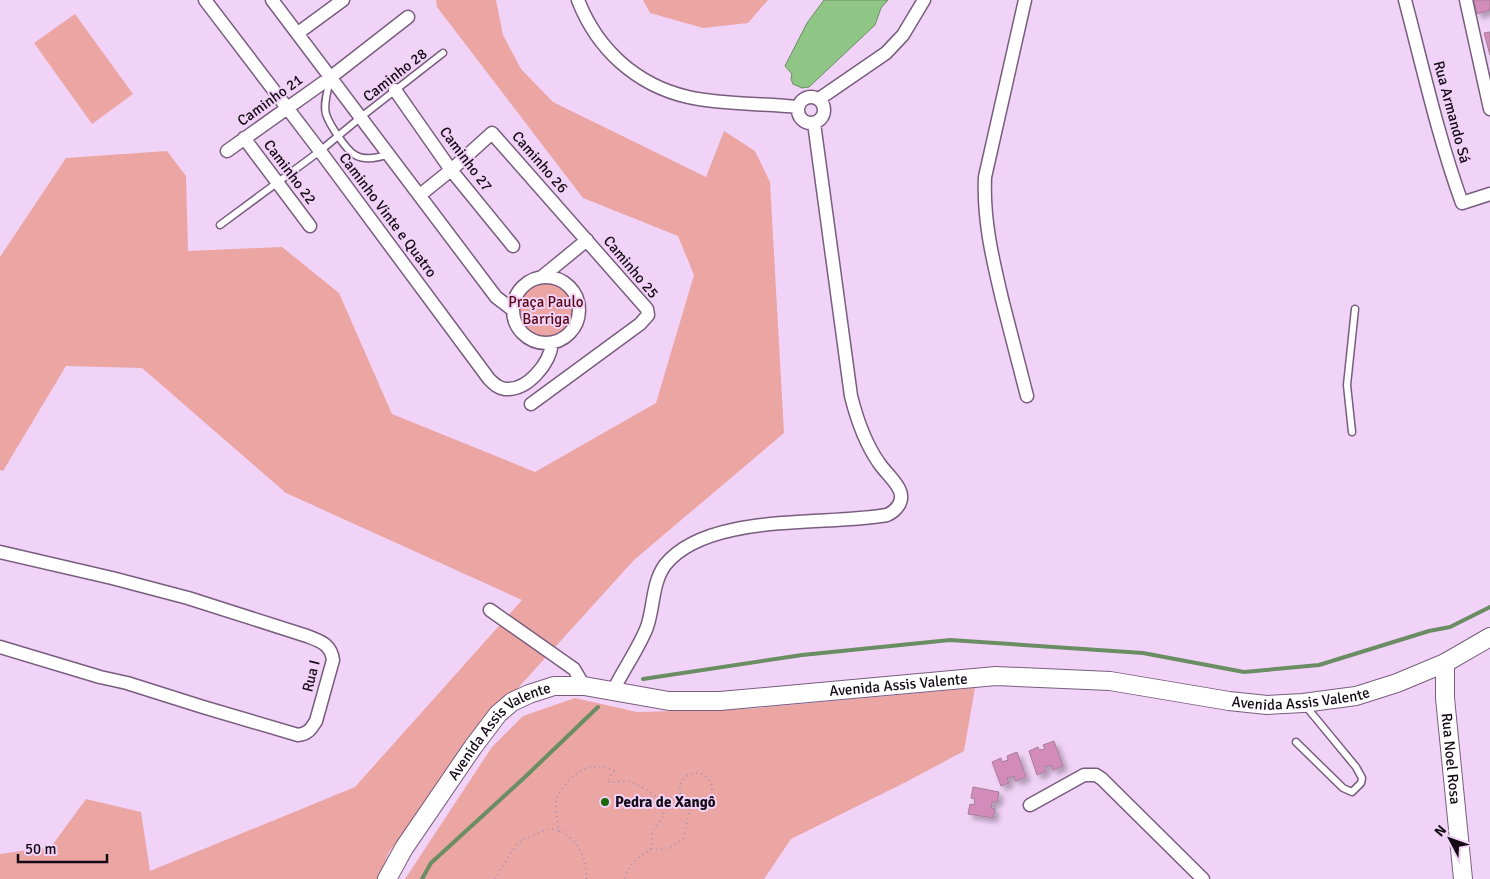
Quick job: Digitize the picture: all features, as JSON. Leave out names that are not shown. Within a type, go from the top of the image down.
[{"type":"main road","name":"Avenida Assis Valente","points":[[388,879],[404,848],[473,746],[498,714],[512,702],[528,694],[554,686],[584,686],[669,701],[720,701],[996,676],[1110,681],[1229,701],[1267,705],[1303,703],[1356,696],[1445,663],[1490,637]]},
{"type":"main road","name":"Rua Noel Rosa","points":[[1445,663],[1445,698],[1463,879]]},
{"type":"main road","name":"Rua Noel Rosa","points":[[1426,671],[1445,698]]},
{"type":"street","name":"Caminho Vinte e Quatro","points":[[205,0],[496,386],[505,389],[522,385],[546,361],[551,352],[552,343]]},
{"type":"street","points":[[272,0],[496,297],[513,310]]},
{"type":"street","points":[[298,33],[343,0]]},
{"type":"street","points":[[578,0],[584,16],[599,41],[620,64],[664,90],[688,97],[709,100],[798,107]]},
{"type":"street","points":[[819,99],[886,53],[903,35],[924,0]]},
{"type":"street","points":[[1025,0],[985,178],[984,200],[987,233],[993,261],[1026,396]]},
{"type":"street","name":"Rua Armando Sá","points":[[1405,0],[1433,109],[1462,203],[1490,194]]},
{"type":"street","points":[[1466,0],[1490,108]]},
{"type":"street","name":"Caminho 21","points":[[227,150],[331,77],[408,17]]},
{"type":"street","name":"Caminho 27","points":[[396,90],[451,170],[513,246]]},
{"type":"street","points":[[806,98],[819,99],[824,106],[824,115],[818,122],[810,123],[799,116],[798,107],[800,103],[806,98]]},
{"type":"street","points":[[612,691],[647,626],[658,579],[665,566],[688,546],[703,539],[753,526],[887,515],[895,511],[901,501],[900,492],[880,465],[863,434],[851,396],[814,123]]},
{"type":"street","name":"Caminho 26","points":[[420,195],[451,170],[492,132],[587,240]]},
{"type":"street","name":"Caminho 22","points":[[244,138],[310,226]]},
{"type":"street","name":"Caminho 25","points":[[531,404],[630,332],[648,315],[642,303],[587,240],[543,276]]},
{"type":"street","points":[[543,276],[564,282],[574,291],[579,303],[579,316],[574,329],[564,338],[552,343],[540,343],[529,339],[520,331],[515,322],[513,310],[519,292],[526,284],[543,276]]},
{"type":"street","name":"Rua I","points":[[0,552],[188,598],[322,642],[329,649],[332,660],[316,721],[311,730],[305,734],[298,735],[0,647]]},
{"type":"street","points":[[490,610],[574,669],[584,686]]},
{"type":"street","points":[[1030,805],[1084,775],[1096,775],[1202,879]]},
{"type":"lane","name":"Caminho 28","points":[[220,225],[320,151],[444,53]]},
{"type":"lane","points":[[331,77],[325,113],[337,136],[354,155],[378,158],[389,154]]},
{"type":"lane","points":[[1352,432],[1347,385],[1356,309]]},
{"type":"lane","points":[[1296,742],[1343,788],[1352,792],[1358,788],[1362,778],[1360,772],[1303,703]]},
{"type":"path","points":[[559,832],[556,800],[564,786],[589,767],[606,767],[614,772],[608,782],[628,781],[659,798],[664,815],[652,832],[651,849]]},
{"type":"path","points":[[693,773],[703,774],[711,782],[710,798],[702,804],[691,804],[686,802],[680,794],[681,783],[693,773]]},
{"type":"path","points":[[625,879],[626,872],[637,858],[651,849],[661,850],[672,847],[683,839],[691,804]]},
{"type":"path","points":[[495,879],[520,841],[550,829],[567,834],[582,852],[587,874],[586,879]]},
{"type":"green space","points":[[436,0],[496,0],[503,35],[521,69],[553,102],[706,177],[724,131],[755,151],[770,182],[784,433],[634,560],[498,710],[389,852],[378,879],[0,879],[0,854],[51,847],[86,799],[141,812],[150,871],[355,787],[522,600],[286,493],[142,368],[66,366],[3,471],[0,470],[0,257],[66,158],[167,151],[186,176],[188,251],[282,247],[339,293],[392,414],[535,472],[656,403],[694,275],[678,236],[583,198],[437,7]]},
{"type":"green space","points":[[643,0],[768,0],[748,23],[703,28],[650,13]]},
{"type":"green space","points":[[75,14],[133,94],[92,124],[34,43]]},
{"type":"green space","name":"Praça Paulo Barriga","points":[[546,283],[556,285],[565,291],[571,300],[573,310],[571,320],[565,329],[556,335],[546,337],[536,335],[527,329],[521,320],[519,310],[521,300],[527,291],[536,285]]},
{"type":"green space","points":[[975,688],[964,751],[791,839],[764,879],[405,879],[492,747],[523,716],[575,698],[637,712],[747,709]]},
{"type":"shaded area","points":[[824,0],[888,0],[881,8],[875,25],[809,87],[802,88],[793,84],[792,74],[785,66],[807,23]]},
{"type":"building","points":[[1474,0],[1490,0],[1490,10],[1477,14]]},
{"type":"building","points":[[1490,32],[1490,55],[1484,33]]},
{"type":"building","points":[[1054,741],[1063,766],[1053,770],[1051,765],[1044,767],[1046,771],[1037,775],[1029,751],[1038,747],[1039,750],[1045,749],[1043,745]]},
{"type":"building","points":[[1017,752],[1026,777],[1016,781],[1014,776],[1007,778],[1009,783],[1001,786],[992,762],[1001,758],[1002,762],[1008,760],[1007,756]]},
{"type":"building","points":[[973,787],[999,792],[997,802],[992,802],[991,808],[995,809],[993,818],[968,814],[970,804],[974,805],[975,799],[971,798]]},
{"type":"waterway","points":[[643,679],[802,655],[950,640],[1143,653],[1244,672],[1319,665],[1429,631],[1450,627],[1490,607]]},
{"type":"waterway","points":[[422,879],[431,863],[598,707]]},
{"type":"place","name":"Pedra de Xangô","points":[[605,802]]}]
